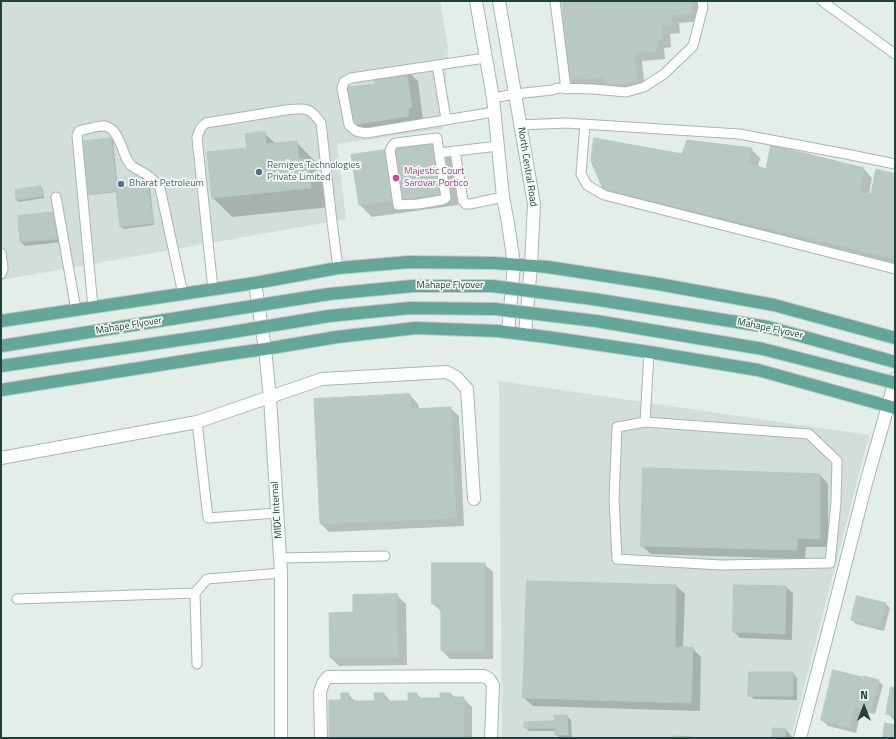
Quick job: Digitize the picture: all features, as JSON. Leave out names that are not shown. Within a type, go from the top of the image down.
[{"type":"main road","points":[[1,321],[255,283],[338,268],[409,262],[494,263],[548,267],[658,284],[774,305],[895,338]]},
{"type":"main road","name":"Mahape Flyover","points":[[1,346],[329,294],[413,286],[492,286],[593,299],[768,327],[895,362]]},
{"type":"main road","name":"Mahape Flyover","points":[[1,366],[220,334],[329,316],[410,308],[495,308],[596,321],[763,349],[895,383]]},
{"type":"main road","points":[[1,390],[265,349],[337,336],[416,328],[525,334],[758,370],[892,407]]},
{"type":"street","points":[[476,1],[493,98],[503,197],[514,264],[508,332]]},
{"type":"street","name":"North Central Road","points":[[499,1],[534,204],[531,266],[525,334]]},
{"type":"street","name":"MIDC Internal","points":[[255,283],[265,349],[270,398],[281,573],[281,738]]},
{"type":"street","points":[[1,458],[197,422],[322,379],[447,372],[456,377],[467,389],[474,499]]},
{"type":"street","points":[[800,738],[866,483],[892,407],[895,379]]},
{"type":"street","points":[[321,738],[320,692],[323,683],[328,677],[484,676],[489,679],[492,685],[491,738]]},
{"type":"lane","points":[[555,1],[566,89]]},
{"type":"lane","points":[[493,98],[558,88],[626,92],[644,87],[664,74],[693,46],[703,7],[702,1]]},
{"type":"lane","points":[[822,1],[895,54]]},
{"type":"lane","points":[[485,58],[350,78],[344,82],[342,88],[349,125],[356,131],[366,133],[494,112]]},
{"type":"lane","points":[[436,65],[446,119]]},
{"type":"lane","points":[[213,289],[197,138],[199,131],[206,122],[298,108],[307,109],[314,113],[321,123],[338,268]]},
{"type":"lane","points":[[520,125],[566,122],[739,134],[895,164]]},
{"type":"lane","points":[[585,124],[581,174],[587,185],[604,195],[895,269]]},
{"type":"lane","points":[[93,307],[77,136],[79,131],[96,127],[106,126],[114,131],[132,167],[155,180],[160,188],[183,294]]},
{"type":"lane","points":[[437,138],[439,153],[446,198],[418,204],[398,205],[390,150],[392,146],[395,143],[437,138]]},
{"type":"lane","points":[[439,153],[498,146]]},
{"type":"lane","points":[[455,151],[463,201],[466,204],[503,197]]},
{"type":"lane","points":[[56,197],[76,310]]},
{"type":"lane","points":[[1,253],[3,268],[1,274]]},
{"type":"lane","points":[[645,422],[649,352]]},
{"type":"lane","points":[[197,422],[208,518],[277,512]]},
{"type":"lane","points":[[645,422],[809,434],[837,461],[836,502],[830,563],[721,565],[617,559],[614,499],[617,427],[645,422]]},
{"type":"lane","points":[[280,558],[385,556]]},
{"type":"lane","points":[[197,664],[195,593],[206,579],[281,573]]},
{"type":"lane","points":[[17,599],[195,593]]},
{"type":"shaded area","points":[[1,1],[440,1],[448,47],[443,129],[337,144],[346,219],[1,280]]},
{"type":"shaded area","points":[[499,381],[869,435],[791,738],[502,738]]},
{"type":"building","points":[[562,1],[691,1],[692,13],[671,15],[672,25],[662,26],[663,39],[656,39],[657,51],[634,53],[637,82],[605,85],[605,77],[569,80]]},
{"type":"building","points":[[406,68],[412,108],[408,108],[409,116],[350,125],[344,88],[375,84],[373,73]]},
{"type":"building","points":[[265,132],[266,144],[297,141],[299,159],[305,159],[306,168],[309,167],[311,188],[212,198],[207,152],[247,148],[245,134]]},
{"type":"building","points":[[111,138],[117,188],[148,185],[153,223],[120,227],[116,191],[86,194],[80,142]]},
{"type":"building","points":[[594,138],[682,154],[687,140],[752,148],[749,163],[766,169],[771,145],[864,168],[860,191],[871,194],[876,169],[895,174],[895,259],[603,189],[591,161]]},
{"type":"building","points":[[439,142],[446,193],[359,205],[351,155]]},
{"type":"building","points":[[41,186],[43,196],[16,200],[15,190]]},
{"type":"building","points":[[55,212],[57,239],[20,242],[18,216]]},
{"type":"building","points":[[410,394],[411,409],[451,407],[456,518],[320,524],[314,399]]},
{"type":"building","points":[[643,468],[820,474],[820,539],[797,538],[797,550],[641,546]]},
{"type":"building","points":[[432,563],[485,563],[485,651],[441,651],[441,604],[432,604]]},
{"type":"building","points":[[527,581],[676,585],[675,647],[693,647],[691,703],[523,698]]},
{"type":"building","points":[[734,585],[786,586],[785,634],[733,632]]},
{"type":"building","points":[[397,594],[398,657],[330,658],[329,613],[353,612],[353,595]]},
{"type":"building","points":[[857,596],[886,603],[880,627],[851,620]]},
{"type":"building","points":[[833,670],[862,677],[849,727],[821,720]]},
{"type":"building","points":[[749,672],[793,672],[793,696],[748,696]]},
{"type":"building","points":[[864,676],[879,680],[871,711],[856,707]]},
{"type":"building","points":[[891,687],[895,688],[895,715],[886,714]]},
{"type":"building","points":[[341,693],[349,693],[349,701],[375,701],[374,693],[384,693],[384,701],[408,701],[408,693],[417,693],[417,698],[440,698],[440,693],[451,693],[451,697],[464,697],[464,738],[329,738],[329,700],[341,700]]},
{"type":"building","points":[[554,715],[567,715],[568,735],[555,735],[555,728],[524,728],[524,722],[555,721]]},
{"type":"building","points":[[885,723],[895,725],[895,738],[883,738]]},
{"type":"building","points":[[773,728],[786,729],[785,738],[772,738]]},
{"type":"building","points":[[673,736],[693,737],[693,738],[673,738]]},
{"type":"place","name":"Remiges Technologies Private Limited","points":[[259,172]]},
{"type":"place","name":"Majestic Court Sarovar Portico","points":[[396,178]]},
{"type":"place","name":"Bharat Petroleum","points":[[121,184]]}]
